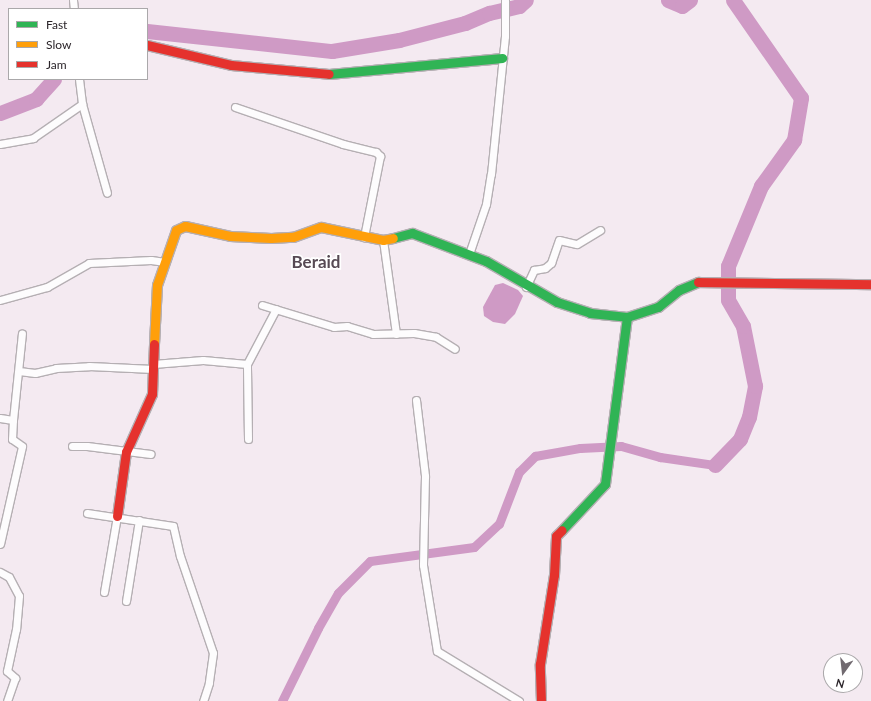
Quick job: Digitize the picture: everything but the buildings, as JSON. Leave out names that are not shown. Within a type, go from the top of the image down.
[{"type":"street","points":[[469,254],[488,189],[505,36],[505,0]]},
{"type":"street","points":[[148,45],[232,65],[320,75],[502,58]]},
{"type":"street","points":[[79,80],[82,104],[107,193]]},
{"type":"street","points":[[0,144],[33,138],[82,104]]},
{"type":"street","points":[[235,107],[343,144],[376,152],[380,156],[364,237]]},
{"type":"street","points":[[104,592],[126,452],[152,394],[157,285],[176,230],[185,226],[230,236],[271,238],[293,237],[321,226],[364,237],[383,240],[412,233],[469,254],[526,287],[557,302],[590,313],[627,317],[658,307],[678,290],[698,282],[871,284]]},
{"type":"street","points":[[526,287],[534,270],[545,268],[551,263],[559,240],[577,244],[600,230]]},
{"type":"street","points":[[383,240],[396,334]]},
{"type":"street","points":[[0,300],[47,287],[89,263],[151,260],[165,262]]},
{"type":"street","points":[[262,305],[334,327],[347,326],[372,334],[414,333],[436,337],[455,348]]},
{"type":"street","points":[[248,439],[247,364],[276,309]]},
{"type":"street","points":[[541,701],[540,664],[554,575],[556,536],[605,484],[612,421],[627,317]]},
{"type":"street","points":[[0,544],[22,446],[12,439],[22,333]]},
{"type":"street","points":[[19,371],[35,373],[56,368],[89,366],[153,366],[204,360],[247,364]]},
{"type":"street","points":[[416,400],[425,476],[423,565],[437,651],[519,701]]},
{"type":"street","points":[[0,418],[13,420]]},
{"type":"street","points":[[72,446],[87,446],[151,454]]},
{"type":"street","points":[[87,513],[117,516],[173,526],[180,556],[213,654],[209,683],[203,701]]},
{"type":"street","points":[[126,601],[139,520]]},
{"type":"street","points":[[0,572],[9,576],[19,596],[16,629],[7,671],[15,678],[7,701]]},
{"type":"shaded area","points":[[503,283],[518,290],[523,296],[515,314],[505,324],[493,322],[484,316],[483,307],[495,285]]},
{"type":"waterway","points":[[148,31],[332,51],[399,40],[465,23],[489,13],[519,6],[526,0]]},
{"type":"waterway","points":[[668,0],[682,6],[690,0]]},
{"type":"waterway","points":[[715,465],[740,439],[749,417],[755,386],[743,326],[728,300],[728,266],[761,186],[794,140],[801,98],[733,0]]},
{"type":"waterway","points":[[0,113],[36,99],[53,80]]},
{"type":"waterway","points":[[282,701],[318,628],[338,593],[370,561],[474,547],[499,524],[519,472],[535,456],[580,448],[621,446],[660,457],[715,465]]},
{"type":"traffic: fast","points":[[329,74],[502,58]]},
{"type":"traffic: fast","points":[[393,238],[412,233],[486,261],[557,302],[590,313],[627,317],[658,307],[679,290],[698,282]]},
{"type":"traffic: fast","points":[[562,530],[605,484],[627,317]]},
{"type":"traffic: slow","points":[[154,344],[157,285],[176,230],[185,226],[230,236],[271,238],[293,237],[321,227],[383,240],[393,238]]},
{"type":"traffic: jam","points":[[148,45],[231,65],[329,74]]},
{"type":"traffic: jam","points":[[698,282],[871,284]]},
{"type":"traffic: jam","points":[[117,516],[126,452],[152,394],[154,344]]},
{"type":"traffic: jam","points":[[541,701],[540,664],[554,575],[556,536],[562,530]]},
{"type":"district","name":"Beraid","points":[[316,262]]}]
